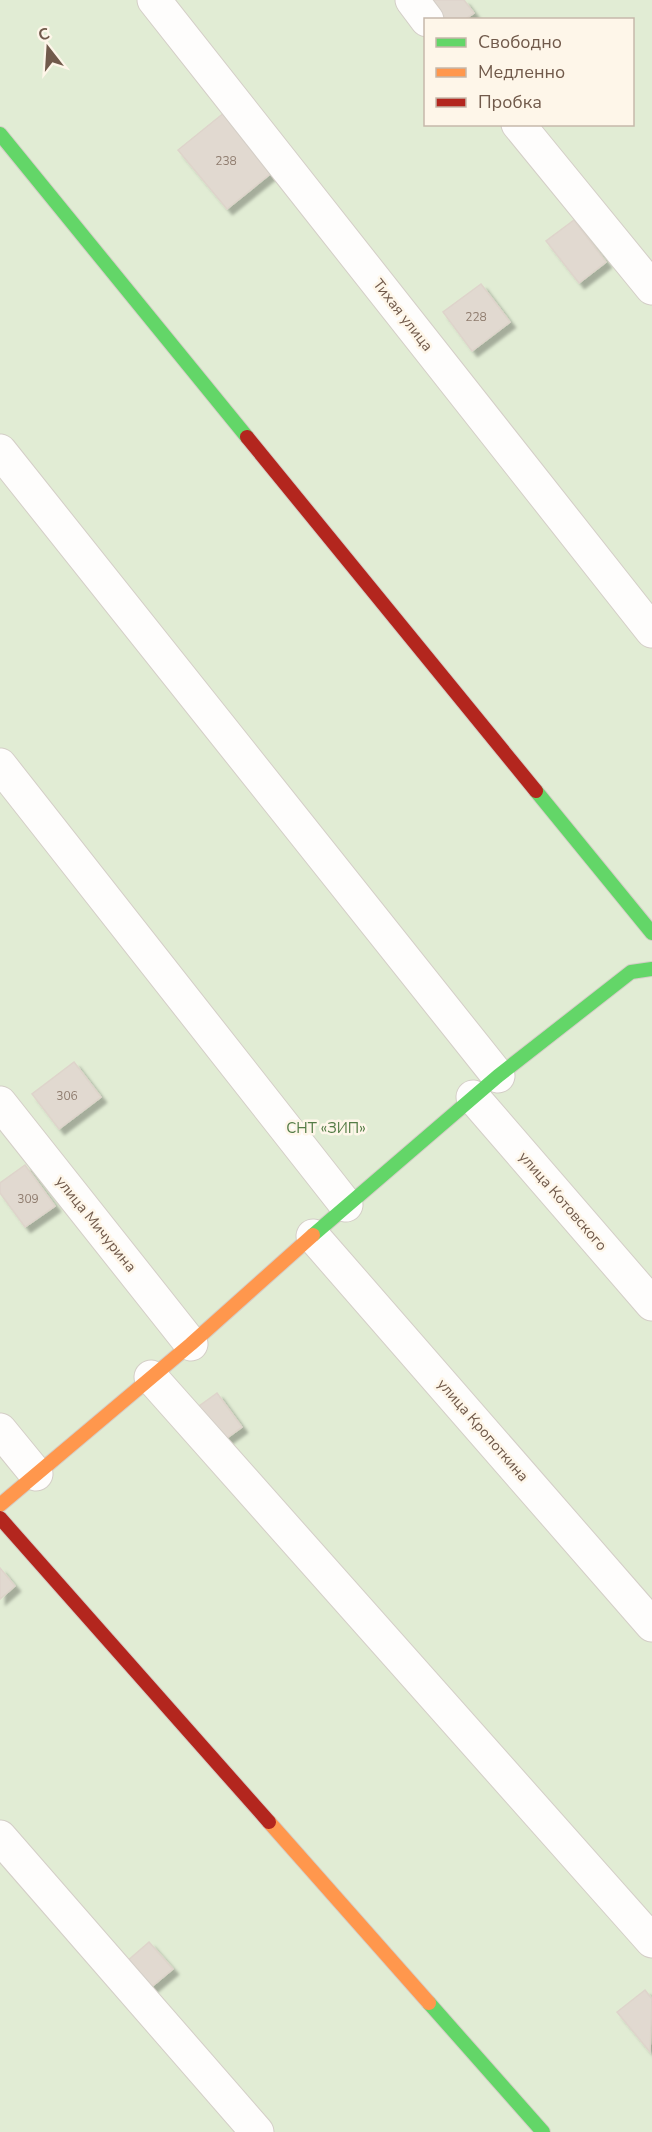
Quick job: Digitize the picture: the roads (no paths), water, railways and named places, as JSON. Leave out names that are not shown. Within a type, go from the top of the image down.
[{"type":"street","name":"Тихая улица","points":[[154,0],[652,631]]},
{"type":"street","points":[[412,0],[426,18]]},
{"type":"street","points":[[520,126],[652,288]]},
{"type":"street","points":[[0,134],[652,933]]},
{"type":"street","points":[[0,451],[498,1076]]},
{"type":"street","points":[[0,765],[346,1205]]},
{"type":"street","points":[[0,1505],[191,1344],[346,1205],[498,1076],[631,972],[652,969]]},
{"type":"street","name":"улица Котовского","points":[[473,1097],[652,1304]]},
{"type":"street","name":"улица Мичурина","points":[[0,1103],[191,1344]]},
{"type":"street","name":"улица Кропоткина","points":[[313,1236],[652,1625]]},
{"type":"street","points":[[151,1377],[652,1941]]},
{"type":"street","points":[[0,1430],[36,1474]]},
{"type":"street","points":[[0,1518],[543,2132]]},
{"type":"street","points":[[0,1837],[257,2132]]},
{"type":"park label","name":"СНТ «ЗИП»","points":[[326,1128]]}]
